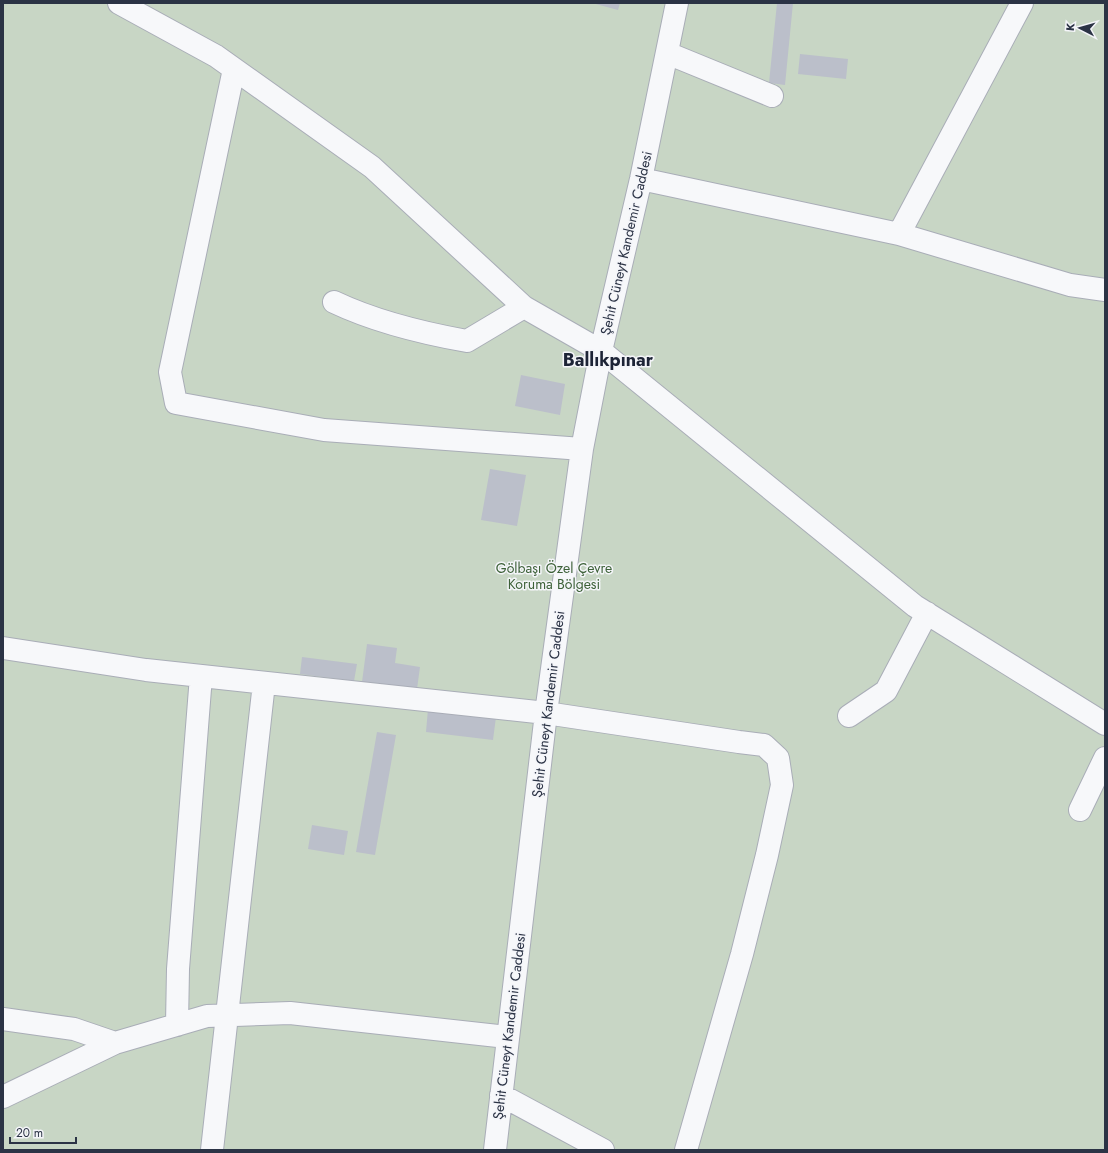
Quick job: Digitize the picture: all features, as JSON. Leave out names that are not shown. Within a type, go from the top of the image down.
[{"type":"street","points":[[119,3],[216,56],[372,167],[524,307],[601,351],[909,601],[1105,724]]},
{"type":"street","name":"Şehit Cüneyt Kandemir Caddesi","points":[[495,1150],[546,713],[582,449],[601,351],[641,179],[677,3]]},
{"type":"street","points":[[899,234],[1022,3]]},
{"type":"street","points":[[667,53],[772,96]]},
{"type":"street","points":[[234,69],[170,372],[176,403],[324,430],[582,449]]},
{"type":"street","points":[[641,179],[899,234],[1070,285],[1105,290]]},
{"type":"street","points":[[334,302],[354,311],[430,334],[467,341],[524,307]]},
{"type":"street","points":[[849,716],[886,691],[927,613]]},
{"type":"street","points":[[3,648],[146,670],[546,713],[764,745],[778,758],[782,785],[767,855],[742,954],[686,1150]]},
{"type":"street","points":[[177,1025],[178,969],[201,676]]},
{"type":"street","points":[[212,1150],[264,683]]},
{"type":"street","points":[[1080,810],[1105,758]]},
{"type":"street","points":[[3,1097],[115,1043],[207,1016],[290,1013],[507,1037]]},
{"type":"street","points":[[3,1019],[74,1029],[115,1043]]},
{"type":"street","points":[[501,1095],[603,1150]]},
{"type":"green space","name":"Gölbaşı Özel Çevre Koruma Bölgesi","points":[[3,3],[1105,3],[1105,1150],[3,1150]]},
{"type":"building","points":[[592,3],[620,3],[618,10]]},
{"type":"building","points":[[777,3],[793,3],[785,85],[769,83]]},
{"type":"building","points":[[800,54],[848,59],[846,79],[798,74]]},
{"type":"building","points":[[521,375],[565,384],[560,415],[515,406]]},
{"type":"building","points":[[490,469],[526,475],[517,526],[481,520]]},
{"type":"building","points":[[367,644],[397,648],[395,663],[420,667],[417,689],[362,682]]},
{"type":"building","points":[[302,657],[357,664],[354,681],[300,674]]},
{"type":"building","points":[[428,709],[496,717],[493,740],[426,732]]},
{"type":"building","points":[[377,732],[396,735],[375,855],[356,852]]},
{"type":"building","points":[[312,825],[348,831],[344,855],[308,849]]},
{"type":"district","name":"Ballıkpınar","points":[[608,360]]}]
